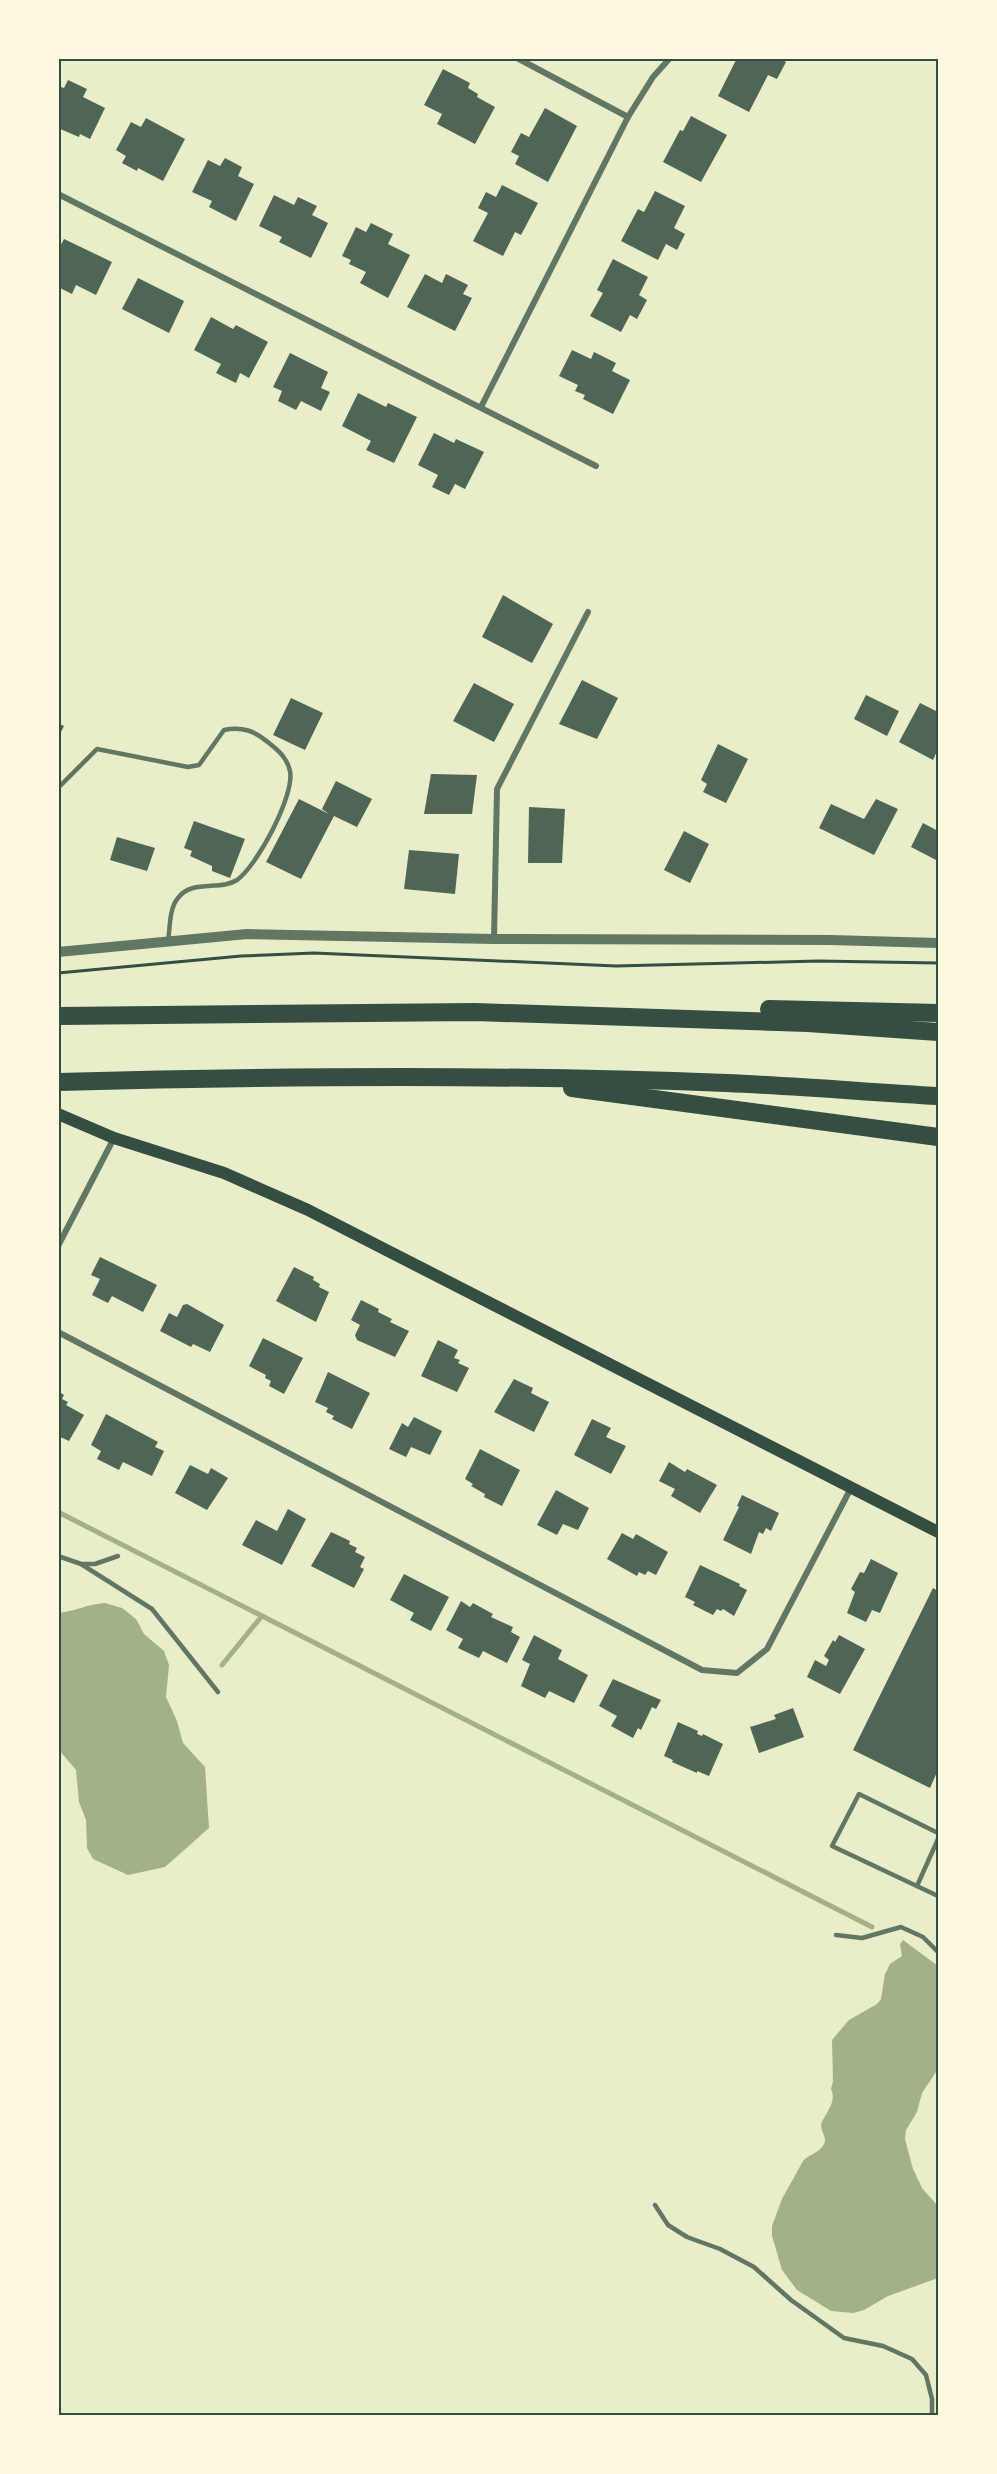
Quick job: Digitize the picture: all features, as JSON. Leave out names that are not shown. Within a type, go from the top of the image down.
[{"type":"highway","points":[[530,1015],[612,1005],[939,1013]]},
{"type":"highway","points":[[58,1016],[463,1012],[708,1019],[939,1032]]},
{"type":"highway","points":[[58,1082],[256,1077],[514,1078],[726,1083],[939,1096]]},
{"type":"highway","points":[[514,1078],[606,1095],[939,1137]]},
{"type":"main road","points":[[58,1114],[114,1138],[224,1173],[298,1205],[939,1532]]},
{"type":"street","points":[[517,58],[628,117]]},
{"type":"street","points":[[481,407],[628,117],[653,77],[670,58]]},
{"type":"street","points":[[58,194],[596,466]]},
{"type":"street","points":[[494,939],[497,789],[588,612]]},
{"type":"street","points":[[58,952],[247,934],[939,943]]},
{"type":"street","points":[[58,1246],[114,1138]]},
{"type":"street","points":[[58,1332],[702,1670],[737,1673],[767,1649],[851,1487]]},
{"type":"lane","points":[[58,788],[98,749],[188,767],[199,765],[224,730],[237,727],[257,733],[283,754],[291,773],[286,799],[264,846],[250,868],[236,881],[187,889],[177,898],[172,910],[168,942]]},
{"type":"lane","points":[[58,1556],[81,1564],[152,1609],[218,1692]]},
{"type":"lane","points":[[81,1564],[95,1564],[118,1556]]},
{"type":"lane","points":[[939,1833],[859,1794],[832,1846],[939,1896]]},
{"type":"lane","points":[[917,1886],[939,1839]]},
{"type":"lane","points":[[836,1935],[862,1938],[901,1927],[923,1937],[939,1952]]},
{"type":"lane","points":[[655,2205],[668,2225],[687,2237],[720,2249],[754,2266],[791,2300],[844,2338],[883,2346],[912,2359],[926,2375],[932,2399],[932,2415]]},
{"type":"path","points":[[58,974],[241,956],[314,953],[605,966],[818,961],[939,963]]},
{"type":"shaded area","points":[[105,1603],[122,1608],[136,1619],[144,1634],[164,1651],[169,1665],[166,1697],[177,1721],[183,1743],[205,1767],[209,1828],[165,1867],[128,1875],[93,1859],[87,1848],[86,1820],[79,1802],[76,1770],[59,1750],[59,1613]]},
{"type":"shaded area","points":[[903,1940],[938,1966],[938,2069],[922,2093],[917,2112],[906,2130],[905,2139],[913,2169],[922,2188],[938,2206],[938,2278],[888,2296],[864,2310],[853,2313],[831,2311],[797,2290],[782,2270],[772,2236],[772,2226],[782,2199],[803,2161],[820,2149],[824,2143],[821,2124],[833,2098],[831,2089],[833,2081],[832,2040],[849,2020],[877,2004],[881,1999],[885,1974],[890,1964],[902,1956],[900,1944]]},
{"type":"building","points":[[737,58],[779,58],[786,62],[777,79],[768,75],[749,112],[718,96]]},
{"type":"building","points":[[443,69],[470,83],[468,88],[478,94],[477,97],[495,107],[475,144],[437,124],[442,114],[424,105]]},
{"type":"building","points":[[68,80],[87,89],[83,97],[105,108],[90,139],[58,128],[58,86],[64,88]]},
{"type":"building","points":[[545,108],[577,126],[548,182],[515,164],[519,156],[511,152],[521,133],[529,137]]},
{"type":"building","points":[[691,116],[727,135],[701,182],[663,162],[680,130],[683,131]]},
{"type":"building","points":[[146,118],[185,139],[163,181],[138,168],[137,171],[122,163],[126,156],[116,150],[131,122],[141,127]]},
{"type":"building","points":[[225,158],[242,167],[238,176],[254,184],[236,221],[209,207],[212,201],[192,192],[208,160],[220,166]]},
{"type":"building","points":[[502,185],[538,203],[521,235],[515,232],[503,256],[473,241],[488,213],[478,208],[486,192],[496,197]]},
{"type":"building","points":[[655,191],[685,206],[674,228],[685,234],[677,250],[666,244],[658,260],[621,241],[638,209],[644,212]]},
{"type":"building","points":[[274,195],[294,205],[298,197],[317,206],[312,215],[328,223],[311,258],[279,242],[282,237],[259,226]]},
{"type":"building","points":[[371,223],[393,234],[388,244],[410,255],[388,298],[360,283],[366,272],[349,264],[351,260],[342,256],[356,227],[366,232]]},
{"type":"building","points":[[64,239],[112,262],[96,295],[76,285],[72,294],[58,287],[58,250]]},
{"type":"building","points":[[613,259],[648,277],[639,295],[647,300],[637,319],[630,315],[621,332],[590,316],[603,293],[597,290]]},
{"type":"building","points":[[425,274],[442,283],[446,274],[468,285],[463,294],[472,298],[455,331],[407,307]]},
{"type":"building","points":[[138,278],[184,301],[169,333],[122,309]]},
{"type":"building","points":[[211,317],[233,329],[236,325],[268,342],[249,378],[240,373],[236,383],[216,373],[221,364],[194,350]]},
{"type":"building","points":[[572,350],[591,359],[594,352],[616,363],[612,371],[630,380],[613,414],[583,399],[585,395],[575,391],[578,385],[559,376]]},
{"type":"building","points":[[290,353],[328,372],[321,388],[330,392],[321,411],[301,401],[296,410],[278,401],[282,391],[273,387]]},
{"type":"building","points":[[358,393],[386,407],[388,403],[417,417],[394,463],[366,450],[371,441],[342,426]]},
{"type":"building","points":[[434,433],[454,443],[456,439],[484,452],[465,489],[455,484],[449,495],[432,487],[438,475],[418,465]]},
{"type":"building","points":[[503,595],[553,624],[532,663],[482,637]]},
{"type":"building","points":[[582,680],[618,698],[597,739],[559,724]]},
{"type":"building","points":[[474,683],[514,704],[494,742],[453,721]]},
{"type":"building","points":[[866,695],[899,711],[887,736],[854,719]]},
{"type":"building","points":[[291,698],[323,713],[305,750],[273,735]]},
{"type":"building","points":[[920,703],[938,712],[938,749],[933,760],[899,742]]},
{"type":"building","points":[[58,723],[64,726],[58,738]]},
{"type":"building","points":[[718,744],[748,759],[726,803],[703,792],[707,784],[701,780]]},
{"type":"building","points":[[431,774],[477,775],[472,814],[424,814]]},
{"type":"building","points":[[336,781],[372,799],[357,827],[334,816],[301,879],[266,862],[299,799],[329,814],[322,809]]},
{"type":"building","points":[[876,799],[898,809],[874,855],[819,828],[831,804],[864,819]]},
{"type":"building","points":[[529,807],[565,809],[562,863],[528,863]]},
{"type":"building","points":[[194,821],[245,839],[230,878],[212,871],[212,866],[190,856],[192,851],[184,848]]},
{"type":"building","points":[[923,823],[938,831],[938,861],[911,847]]},
{"type":"building","points":[[684,831],[709,844],[690,883],[664,870]]},
{"type":"building","points":[[117,837],[155,848],[147,871],[110,860]]},
{"type":"building","points":[[409,850],[459,854],[455,894],[404,889]]},
{"type":"building","points":[[100,1257],[157,1285],[143,1312],[112,1296],[108,1303],[92,1295],[100,1279],[91,1275]]},
{"type":"building","points":[[294,1267],[314,1277],[313,1280],[320,1284],[319,1287],[329,1292],[316,1322],[276,1301]]},
{"type":"building","points":[[361,1300],[379,1309],[378,1312],[392,1319],[390,1322],[409,1331],[395,1357],[357,1340],[355,1335],[360,1325],[351,1320]]},
{"type":"building","points":[[187,1304],[224,1325],[210,1352],[193,1344],[191,1347],[160,1331],[169,1313],[177,1317],[183,1305]]},
{"type":"building","points":[[263,1338],[303,1358],[284,1394],[269,1386],[271,1381],[265,1378],[266,1375],[249,1366]]},
{"type":"building","points":[[438,1340],[458,1350],[454,1358],[460,1360],[458,1363],[469,1368],[457,1392],[421,1376]]},
{"type":"building","points":[[328,1372],[370,1393],[352,1429],[332,1419],[334,1416],[326,1412],[328,1408],[315,1402]]},
{"type":"building","points":[[514,1379],[533,1388],[531,1393],[549,1402],[534,1432],[494,1412]]},
{"type":"building","points":[[58,1391],[64,1395],[62,1399],[68,1402],[66,1405],[84,1415],[69,1441],[58,1436]]},
{"type":"building","points":[[106,1414],[158,1442],[155,1447],[164,1451],[152,1476],[123,1462],[119,1470],[97,1459],[101,1451],[91,1445]]},
{"type":"building","points":[[414,1417],[442,1431],[430,1455],[411,1447],[406,1457],[389,1449],[402,1423],[408,1427]]},
{"type":"building","points":[[592,1419],[611,1428],[606,1437],[626,1446],[611,1474],[574,1455]]},
{"type":"building","points":[[480,1449],[520,1470],[502,1506],[484,1497],[485,1494],[471,1486],[473,1484],[465,1479]]},
{"type":"building","points":[[669,1462],[685,1472],[687,1469],[717,1485],[700,1513],[671,1496],[675,1489],[659,1481]]},
{"type":"building","points":[[190,1465],[208,1474],[211,1468],[228,1478],[207,1510],[175,1493]]},
{"type":"building","points":[[556,1490],[589,1508],[578,1530],[563,1524],[557,1535],[537,1525]]},
{"type":"building","points":[[742,1495],[779,1513],[771,1531],[766,1528],[763,1534],[759,1532],[751,1554],[723,1540],[739,1507],[737,1506]]},
{"type":"building","points":[[288,1509],[306,1519],[282,1565],[242,1545],[256,1520],[277,1531]]},
{"type":"building","points":[[331,1532],[350,1541],[349,1544],[357,1548],[355,1552],[365,1557],[360,1567],[364,1569],[354,1588],[311,1566]]},
{"type":"building","points":[[622,1533],[633,1539],[636,1534],[668,1552],[656,1575],[648,1571],[645,1575],[639,1572],[637,1576],[607,1559]]},
{"type":"building","points":[[871,1559],[898,1573],[880,1613],[872,1610],[866,1622],[847,1613],[855,1592],[851,1589],[860,1572],[864,1573]]},
{"type":"building","points":[[700,1565],[740,1584],[739,1586],[747,1590],[734,1616],[723,1609],[721,1611],[717,1609],[713,1615],[693,1605],[695,1602],[685,1597]]},
{"type":"building","points":[[404,1574],[449,1597],[431,1631],[410,1620],[414,1613],[390,1600]]},
{"type":"building","points":[[933,1588],[938,1591],[938,1770],[930,1788],[853,1750]]},
{"type":"building","points":[[461,1601],[470,1607],[473,1603],[493,1614],[491,1617],[513,1627],[511,1632],[520,1637],[507,1663],[483,1651],[479,1658],[458,1648],[463,1639],[446,1630]]},
{"type":"building","points":[[534,1635],[562,1650],[558,1659],[588,1675],[574,1703],[549,1691],[545,1698],[521,1686],[530,1664],[522,1660]]},
{"type":"building","points":[[839,1635],[865,1649],[840,1694],[807,1677],[815,1660],[826,1666],[829,1660],[824,1656],[833,1640],[835,1642]]},
{"type":"building","points":[[613,1679],[661,1700],[656,1709],[652,1707],[641,1730],[638,1728],[633,1738],[611,1726],[617,1716],[599,1706]]},
{"type":"building","points":[[793,1708],[804,1737],[759,1753],[750,1727],[776,1719],[774,1715]]},
{"type":"building","points":[[678,1722],[698,1731],[697,1734],[702,1736],[703,1734],[723,1744],[709,1776],[672,1762],[673,1760],[664,1756]]},
{"type":"waterway","points":[[58,1512],[872,1927]]},
{"type":"waterway","points":[[222,1665],[261,1617]]}]
